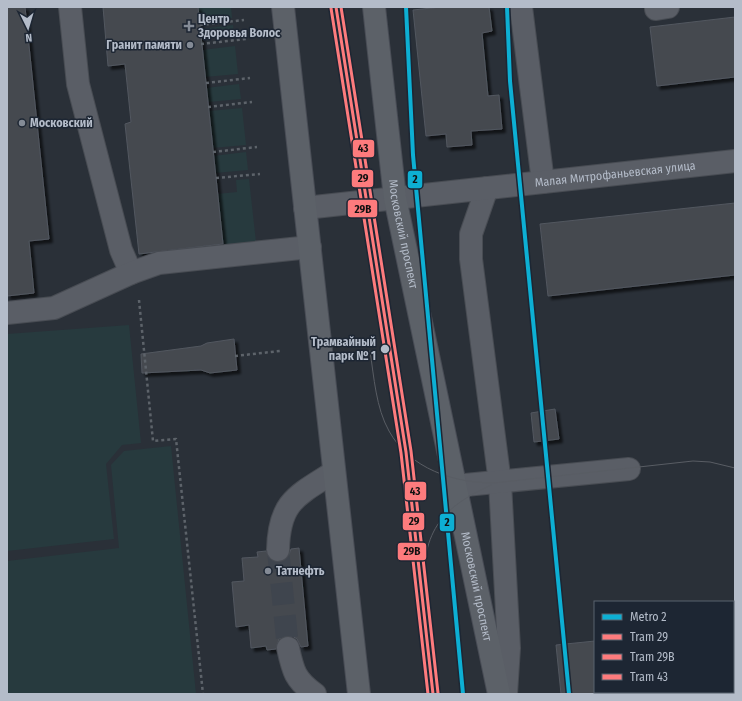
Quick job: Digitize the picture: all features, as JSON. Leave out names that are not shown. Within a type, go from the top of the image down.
[{"type":"main road","points":[[283,7],[359,694]]},
{"type":"main road","name":"Московский проспект","points":[[374,7],[395,198],[499,694]]},
{"type":"street","points":[[70,7],[78,84],[121,250],[131,272]]},
{"type":"street","points":[[521,7],[543,182]]},
{"type":"street","points":[[656,7],[656,9],[668,7]]},
{"type":"street","name":"Малая Митрофаньевская улица","points":[[305,208],[735,161]]},
{"type":"street","points":[[487,188],[471,234],[471,259],[500,482],[509,648],[506,694]]},
{"type":"street","points":[[7,313],[54,308],[131,272],[159,263],[310,247]]},
{"type":"street","points":[[455,486],[629,469]]},
{"type":"street","points":[[278,550],[278,529],[282,516],[297,496],[334,472]]},
{"type":"street","points":[[288,648],[294,673],[302,686],[315,694]]},
{"type":"path","points":[[200,25],[244,20]]},
{"type":"path","points":[[202,44],[246,39]]},
{"type":"path","points":[[206,83],[250,78]]},
{"type":"path","points":[[208,107],[252,102]]},
{"type":"path","points":[[213,152],[257,148]]},
{"type":"path","points":[[216,178],[260,174]]},
{"type":"path","points":[[131,272],[138,296],[153,441],[176,439],[203,694]]},
{"type":"path","points":[[235,356],[280,351]]},
{"type":"green space","points":[[198,7],[231,7],[232,18],[199,21]]},
{"type":"green space","points":[[233,25],[234,35],[201,39],[200,29]]},
{"type":"green space","points":[[235,46],[238,74],[205,77],[202,50]]},
{"type":"green space","points":[[239,84],[241,99],[208,102],[206,88]]},
{"type":"green space","points":[[242,108],[246,145],[212,148],[209,111]]},
{"type":"green space","points":[[246,152],[248,170],[215,173],[213,156]]},
{"type":"green space","points":[[249,179],[256,242],[223,245],[217,194],[237,192],[236,180]]},
{"type":"green space","points":[[129,325],[141,443],[122,445],[106,464],[114,539],[7,551],[7,334]]},
{"type":"green space","points":[[171,446],[196,694],[7,694],[7,561],[119,548],[111,465],[124,451]]},
{"type":"green space","points":[[735,636],[735,694],[681,694],[734,693]]},
{"type":"building","name":"Московский","points":[[7,7],[25,7],[49,239],[29,241],[34,293],[7,296]]},
{"type":"building","points":[[103,7],[198,7],[223,244],[139,254],[125,124],[131,122],[125,64],[108,66]]},
{"type":"building","points":[[441,7],[489,7],[492,31],[482,33],[488,96],[499,95],[502,129],[471,131],[472,145],[447,147],[446,134],[426,136],[413,10]]},
{"type":"building","points":[[735,17],[735,77],[657,86],[650,27]]},
{"type":"building","points":[[735,203],[735,275],[548,296],[540,224]]},
{"type":"building","points":[[234,339],[237,370],[210,373],[201,370],[142,373],[141,354],[201,346],[207,343]]},
{"type":"building","points":[[555,409],[559,439],[534,442],[531,413]]},
{"type":"building","points":[[299,548],[308,646],[301,647],[297,639],[292,636],[286,636],[279,639],[276,649],[267,650],[266,646],[251,648],[249,625],[236,627],[232,582],[244,581],[242,558],[258,557],[257,552],[266,551],[271,560],[278,562],[284,561],[288,557],[291,549]]},
{"type":"building","points":[[594,641],[595,694],[561,694],[556,645]]},
{"type":"tunnel","points":[[278,550],[288,648]]},
{"type":"tram line","name":"29","points":[[336,7],[406,452],[433,694]]},
{"type":"tram line","name":"43","points":[[341,7],[411,451],[438,693]]},
{"type":"tram line","name":"29В","points":[[331,8],[401,453],[428,694]]},
{"type":"tram line","points":[[370,351],[378,402],[389,431],[398,444],[409,455],[421,464],[449,477],[494,483],[693,461],[710,462],[735,468]]},
{"type":"tram line","points":[[423,606],[424,564],[433,532],[442,519],[454,507],[470,496],[491,485]]},
{"type":"metro line","name":"2","points":[[406,7],[413,155],[463,694]]},
{"type":"metro line","name":"2","points":[[507,7],[510,81],[569,694]]},
{"type":"place","name":"Центр Здоровья Волос","points":[[189,26]]},
{"type":"place","name":"Гранит памяти","points":[[190,45]]},
{"type":"place","name":"Московский","points":[[22,123]]},
{"type":"place","name":"Трамвайный парк № 1","points":[[385,349]]},
{"type":"place","name":"Татнефть","points":[[268,571]]}]
